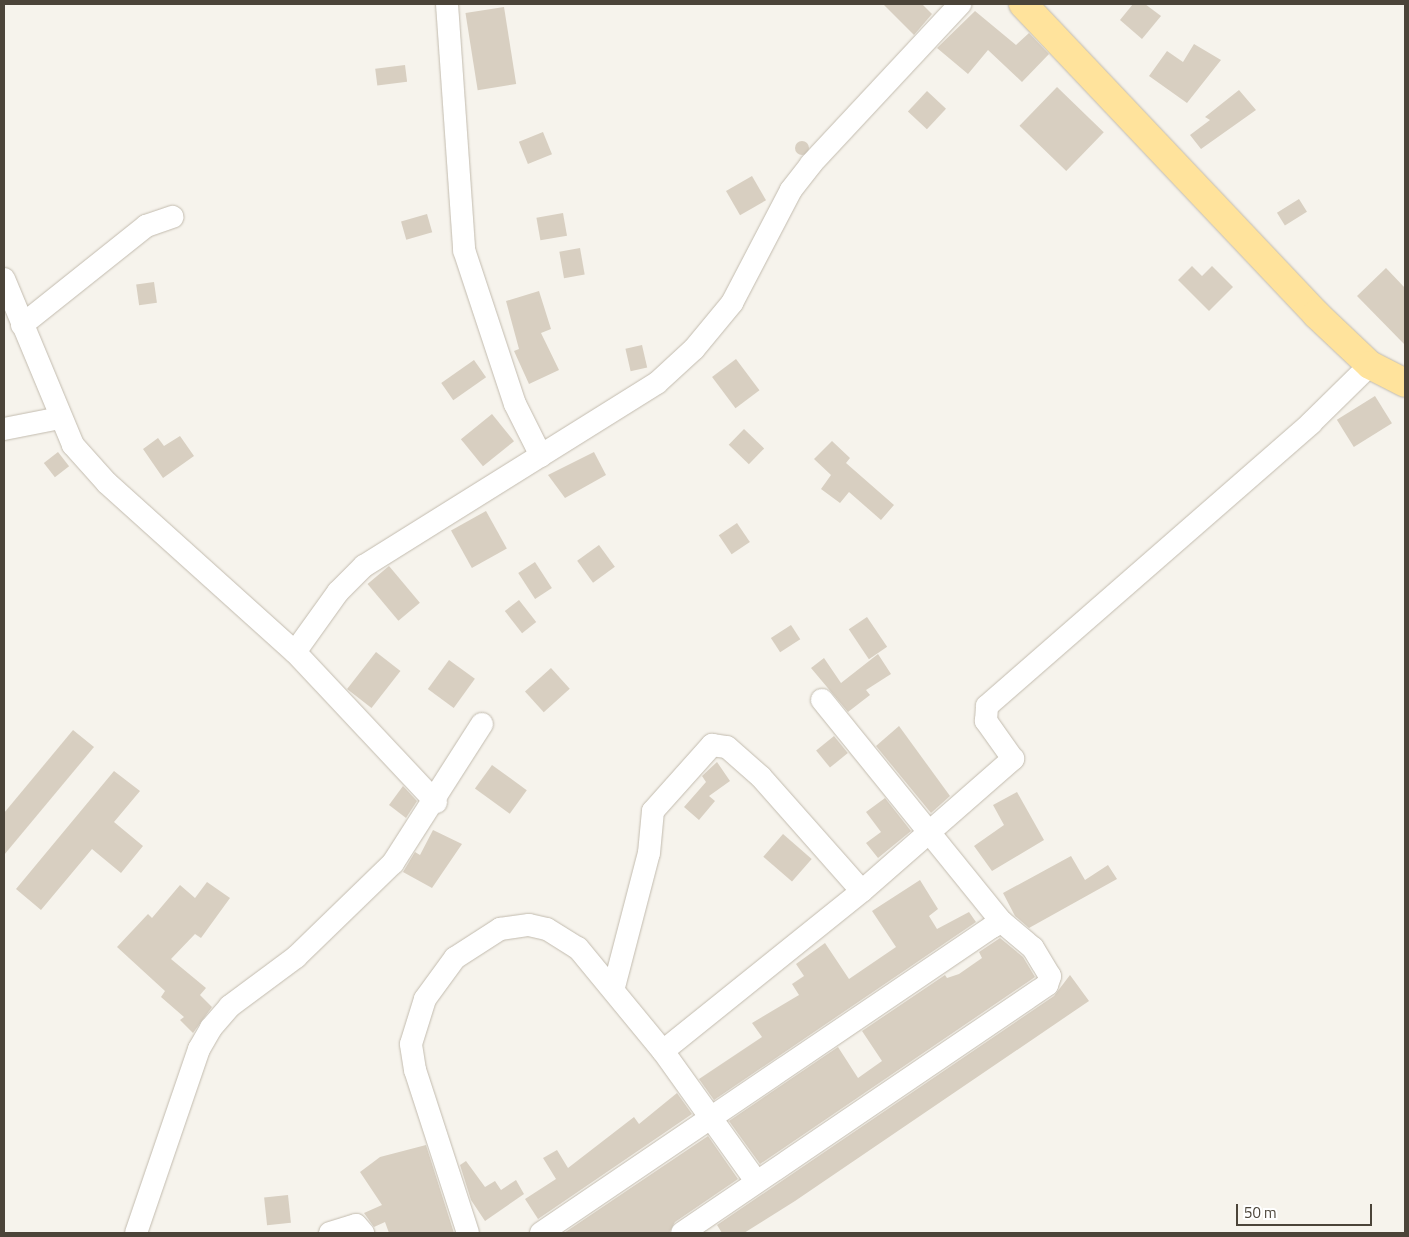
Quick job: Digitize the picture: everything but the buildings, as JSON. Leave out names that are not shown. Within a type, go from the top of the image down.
[{"type":"main road","points":[[1023,4],[1316,314],[1370,365],[1405,383]]},
{"type":"street","points":[[447,4],[464,250],[514,404],[541,456]]},
{"type":"street","points":[[295,652],[338,592],[364,566],[657,383],[694,349],[732,303],[791,190],[811,164],[960,4]]},
{"type":"street","points":[[22,325],[146,226],[172,217]]},
{"type":"street","points":[[4,279],[60,418],[73,445],[107,484],[295,652],[436,802]]},
{"type":"street","points":[[664,1051],[862,891],[1014,758],[986,721],[987,706],[1311,423],[1370,365]]},
{"type":"street","points":[[4,429],[60,418]]},
{"type":"street","points":[[682,1233],[756,1181],[1048,985],[1050,976],[1032,948],[1002,922],[822,700]]},
{"type":"street","points":[[136,1233],[199,1050],[211,1028],[230,1006],[338,919],[394,863],[436,802],[482,724]]},
{"type":"street","points":[[614,988],[649,853],[653,811],[712,745],[727,747],[761,777],[862,891]]},
{"type":"street","points":[[541,1233],[1002,922]]},
{"type":"street","points":[[468,1233],[415,1070],[411,1044],[425,999],[443,972],[467,948],[515,925],[558,934],[614,988],[664,1051],[756,1181]]},
{"type":"street","points":[[330,1233],[356,1225],[363,1233]]}]
